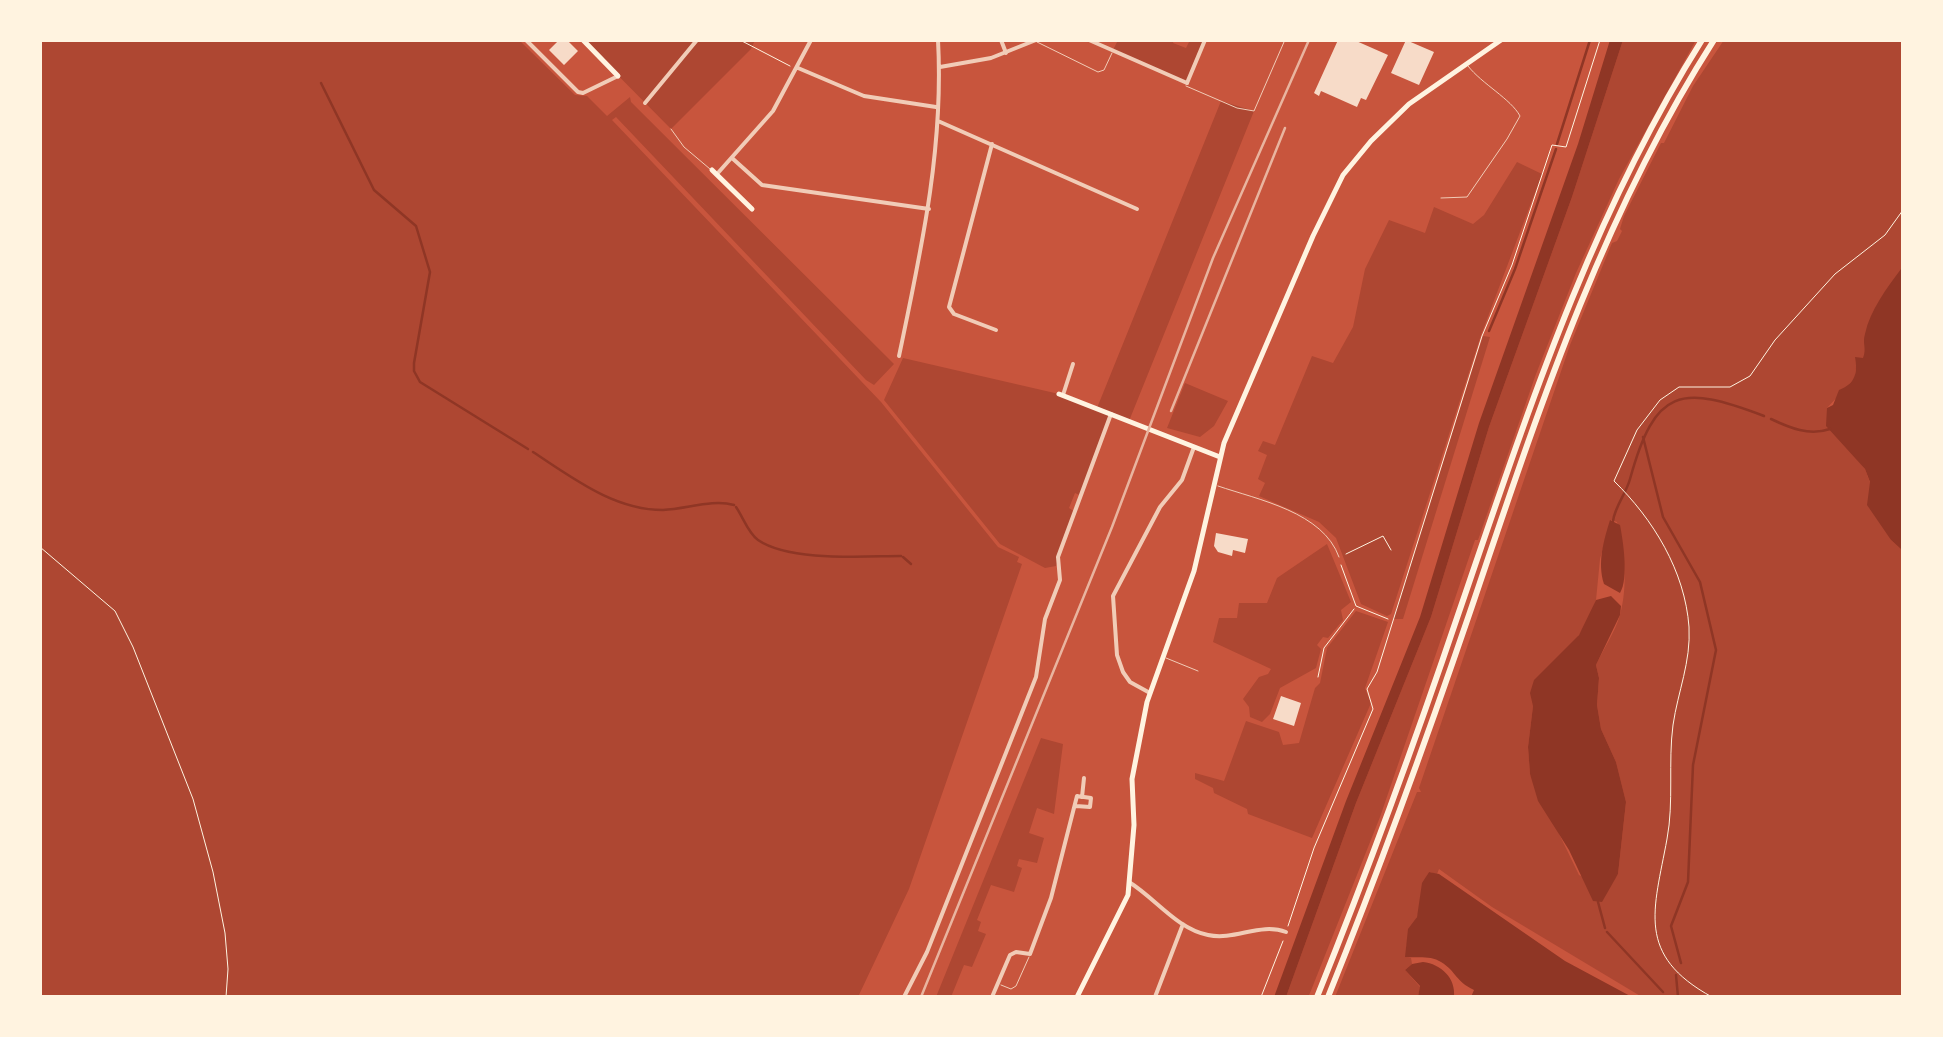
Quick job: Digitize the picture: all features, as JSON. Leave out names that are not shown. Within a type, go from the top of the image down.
[{"type":"highway","points":[[1317,997],[1418,733],[1566,307],[1629,168],[1702,40]]},
{"type":"highway","points":[[1328,997],[1423,748],[1570,325],[1645,158],[1714,40]]},
{"type":"main road","points":[[582,40],[618,76]]},
{"type":"main road","points":[[1077,997],[1129,884],[1132,779],[1150,693],[1194,571],[1220,457],[1238,406],[1344,175],[1370,140],[1409,104],[1501,40]]},
{"type":"main road","points":[[714,172],[752,209]]},
{"type":"main road","points":[[1061,395],[1220,457]]},
{"type":"street","points":[[526,40],[578,92],[618,76]]},
{"type":"street","points":[[645,103],[698,40]]},
{"type":"street","points":[[714,172],[732,158],[770,115],[811,40]]},
{"type":"street","points":[[900,356],[929,209],[938,120],[938,40]]},
{"type":"street","points":[[1001,40],[1006,53]]},
{"type":"street","points":[[940,67],[1006,53],[1036,40]]},
{"type":"street","points":[[1089,40],[1187,85],[1205,40]]},
{"type":"street","points":[[798,68],[864,96],[938,107]]},
{"type":"street","points":[[938,120],[1137,209]]},
{"type":"street","points":[[992,144],[949,307],[954,314],[996,330]]},
{"type":"street","points":[[732,158],[762,186],[929,209]]},
{"type":"street","points":[[1061,395],[1073,364]]},
{"type":"street","points":[[904,997],[927,952],[1036,677],[1045,619],[1060,580],[1058,557],[1111,414]]},
{"type":"street","points":[[1150,693],[1130,682],[1123,672],[1117,655],[1113,596],[1160,507],[1182,480],[1194,447]]},
{"type":"street","points":[[1082,797],[1084,778]]},
{"type":"street","points":[[992,997],[1010,955],[1030,954],[1051,898],[1077,796],[1091,798],[1090,807],[1076,806]]},
{"type":"street","points":[[1129,884],[1183,924],[1211,936],[1264,928],[1286,932]]},
{"type":"street","points":[[1155,997],[1183,924]]},
{"type":"lane","points":[[1036,40],[1039,46],[1098,72],[1104,70],[1113,50]]},
{"type":"lane","points":[[1187,85],[1236,108],[1254,111],[1276,65],[1284,42],[1280,40]]},
{"type":"lane","points":[[1441,198],[1467,197],[1520,116],[1516,108],[1487,88],[1466,65]]},
{"type":"lane","points":[[671,128],[697,160],[714,172]]},
{"type":"lane","points":[[1213,484],[1316,524],[1333,540],[1339,557]]},
{"type":"lane","points":[[1163,656],[1198,671]]},
{"type":"lane","points":[[998,984],[1010,989],[1016,986],[1030,954]]},
{"type":"path","points":[[740,40],[798,68]]},
{"type":"path","points":[[1261,997],[1316,844],[1374,708],[1367,689],[1377,672],[1482,336],[1512,265],[1552,146],[1566,147],[1600,40]]},
{"type":"path","points":[[1712,997],[1675,968],[1661,948],[1654,925],[1654,897],[1668,836],[1673,726],[1689,659],[1689,624],[1678,582],[1652,523],[1614,480],[1637,430],[1660,400],[1678,387],[1730,387],[1750,376],[1776,340],[1835,274],[1885,236],[1903,210]]},
{"type":"path","points":[[1390,550],[1384,536],[1339,557],[1356,606],[1391,620]]},
{"type":"path","points":[[40,547],[115,611],[133,647],[193,799],[208,854],[225,933],[226,997]]},
{"type":"path","points":[[1318,677],[1324,648],[1356,606]]},
{"type":"shaded area","points":[[40,40],[519,40],[575,95],[587,96],[607,116],[630,97],[894,364],[874,385],[866,380],[616,117],[612,120],[881,402],[998,547],[1019,557],[1017,562],[1022,564],[909,889],[858,997],[40,997]]},
{"type":"shaded area","points":[[583,40],[755,40],[751,49],[671,129]]},
{"type":"shaded area","points":[[1118,40],[1174,40],[1173,43],[1186,48],[1190,40],[1205,40],[1187,83],[1113,50]]},
{"type":"shaded area","points":[[1610,40],[1623,40],[1572,197],[1489,427],[1431,617],[1356,803],[1286,997],[1274,997],[1346,801],[1420,617],[1479,423],[1578,144]]},
{"type":"shaded area","points":[[1623,40],[1696,40],[1619,179],[1576,273],[1475,540],[1380,817],[1310,993],[1308,997],[1286,997],[1356,803],[1431,617],[1489,427],[1572,197]]},
{"type":"shaded area","points":[[1724,40],[1903,40],[1903,269],[1864,358],[1857,358],[1855,378],[1827,408],[1834,432],[1865,469],[1891,540],[1903,551],[1903,997],[1642,997],[1492,907],[1439,869],[1437,874],[1429,872],[1426,878],[1407,941],[1406,957],[1411,958],[1412,964],[1405,970],[1420,987],[1418,997],[1335,997],[1417,792],[1421,792],[1419,788],[1570,345],[1612,243],[1622,231],[1624,216],[1693,86]],"holes":[[[1611,520],[1617,522],[1625,568],[1624,592],[1620,615],[1596,665],[1601,729],[1616,762],[1626,802],[1618,874],[1607,889],[1579,875],[1530,774],[1528,747],[1533,706],[1586,624],[1596,600],[1600,559]]]},
{"type":"shaded area","points":[[1221,101],[1254,111],[1129,421],[1112,414],[1082,496],[1075,493],[1069,508],[1075,512],[1056,566],[1045,568],[1000,544],[884,400],[903,358],[1059,394],[1097,408]]},
{"type":"shaded area","points":[[1517,162],[1542,174],[1481,335],[1391,614],[1387,616],[1361,604],[1336,538],[1319,522],[1259,496],[1265,483],[1258,479],[1267,455],[1258,451],[1263,441],[1275,445],[1312,356],[1333,363],[1353,327],[1365,269],[1389,220],[1425,233],[1434,207],[1473,224],[1484,215]]},
{"type":"shaded area","points":[[1901,269],[1903,551],[1867,505],[1870,482],[1865,469],[1826,426],[1827,408],[1854,377],[1855,357],[1863,358],[1871,316]]},
{"type":"shaded area","points":[[1483,336],[1490,337],[1403,619],[1393,619]]},
{"type":"shaded area","points":[[1185,383],[1228,401],[1214,426],[1200,437],[1167,428]]},
{"type":"shaded area","points":[[1610,520],[1620,525],[1623,540],[1625,569],[1620,593],[1604,584],[1602,576],[1602,551]]},
{"type":"shaded area","points":[[1327,544],[1351,602],[1341,610],[1343,620],[1317,645],[1321,649],[1316,668],[1280,688],[1270,714],[1262,722],[1250,717],[1243,699],[1259,677],[1271,669],[1213,642],[1219,618],[1237,618],[1239,603],[1267,603],[1277,578]]},
{"type":"shaded area","points":[[1611,596],[1621,606],[1620,615],[1596,665],[1597,705],[1601,729],[1616,762],[1626,802],[1618,874],[1602,902],[1593,901],[1569,850],[1538,801],[1528,747],[1534,680],[1579,635],[1596,600]]},
{"type":"shaded area","points":[[1356,611],[1388,622],[1365,688],[1371,703],[1312,838],[1248,814],[1247,809],[1195,779],[1195,773],[1224,781],[1246,721],[1279,732],[1283,745],[1299,743],[1315,688],[1320,683],[1327,648]]},
{"type":"shaded area","points":[[1041,738],[1063,744],[1054,814],[1037,808],[1029,833],[1044,838],[1037,863],[1019,859],[1017,866],[1022,868],[1014,892],[991,885],[977,920],[981,922],[978,931],[986,934],[972,967],[964,965],[951,997],[936,997]]},
{"type":"shaded area","points":[[1429,872],[1439,874],[1565,961],[1632,997],[1471,997],[1474,990],[1441,962],[1405,957],[1408,929],[1417,917],[1422,883]]},
{"type":"shaded area","points":[[1423,962],[1446,973],[1453,984],[1454,997],[1418,997],[1420,986],[1405,970]]},
{"type":"building","points":[[559,40],[567,40],[578,51],[564,65],[549,50]]},
{"type":"building","points":[[1338,40],[1354,40],[1388,55],[1366,100],[1361,98],[1357,107],[1321,91],[1319,96],[1314,93]]},
{"type":"building","points":[[1406,40],[1434,52],[1419,85],[1391,73]]},
{"type":"building","points":[[1216,533],[1248,539],[1245,553],[1233,550],[1232,556],[1218,552],[1214,546]]},
{"type":"building","points":[[1281,696],[1301,703],[1294,726],[1273,719]]},
{"type":"waterway","points":[[1557,144],[1590,40]]},
{"type":"waterway","points":[[321,83],[374,190],[416,226],[430,272],[414,363],[420,382],[528,449]]},
{"type":"waterway","points":[[1489,331],[1556,149]]},
{"type":"waterway","points":[[1613,521],[1650,426],[1675,401],[1711,400],[1764,416]]},
{"type":"waterway","points":[[1771,419],[1807,431],[1830,429]]},
{"type":"waterway","points":[[1643,437],[1663,517],[1700,582],[1716,650],[1693,765],[1688,882],[1671,926],[1681,963]]},
{"type":"waterway","points":[[533,452],[595,491],[628,505],[663,510],[734,505]]},
{"type":"waterway","points":[[736,507],[754,537],[772,547],[808,555],[901,556]]},
{"type":"waterway","points":[[903,557],[911,564]]},
{"type":"waterway","points":[[1598,902],[1605,928]]},
{"type":"waterway","points":[[1607,932],[1663,992]]},
{"type":"waterway","points":[[1676,975],[1678,997]]},
{"type":"railway","points":[[921,997],[1112,527],[1213,258],[1309,40]]},
{"type":"railway","points":[[1171,411],[1285,128]]}]
